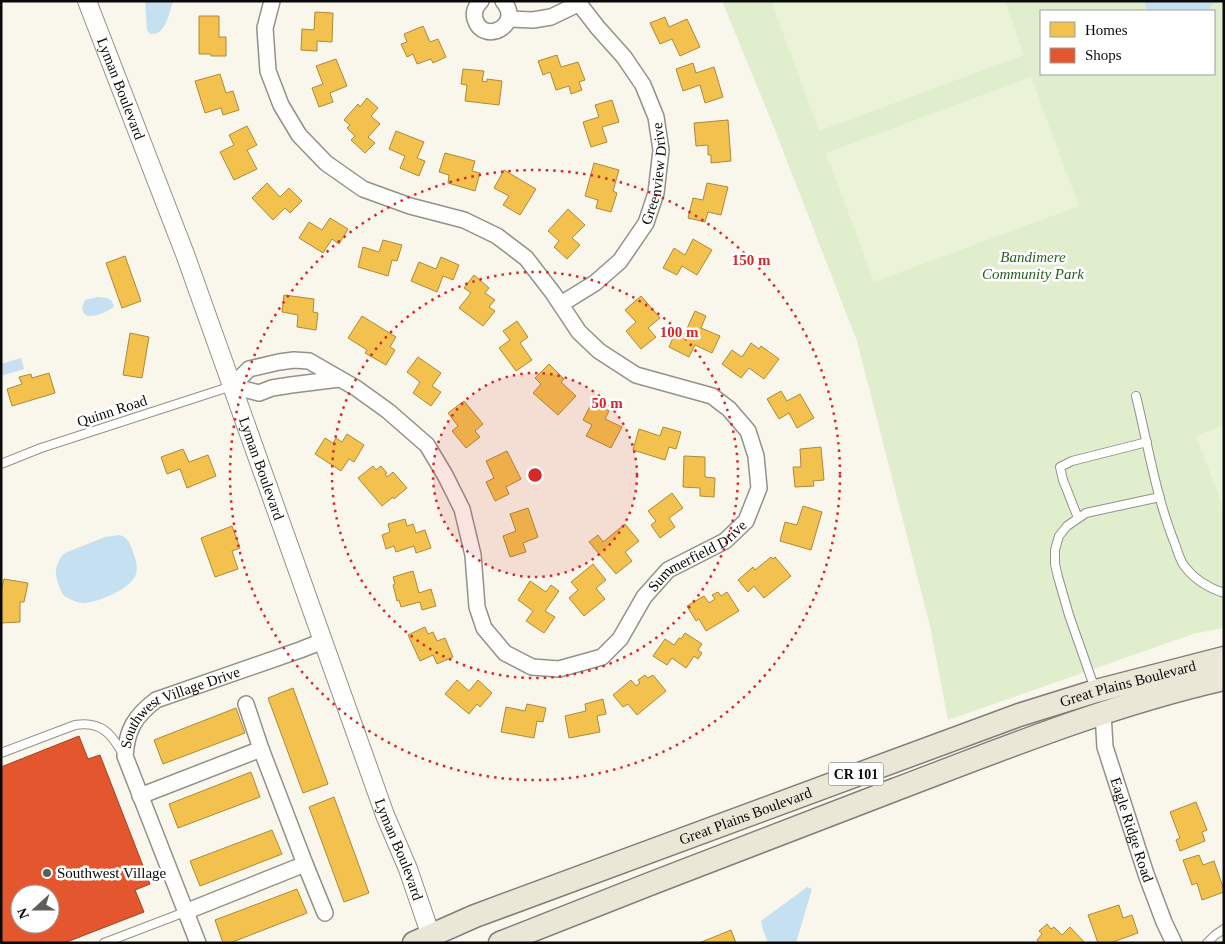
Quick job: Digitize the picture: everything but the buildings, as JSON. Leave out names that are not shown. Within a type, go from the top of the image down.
[{"type":"main road","name":"Great Plains Boulevard","points":[[500,943],[1030,738],[1099,702],[1224,658]]},
{"type":"main road","name":"Great Plains Boulevard","points":[[423,939],[475,916],[863,771],[1019,715],[1224,679]]},
{"type":"street","name":"Lyman Boulevard","points":[[87,1],[185,254],[385,814],[408,869],[423,939]]},
{"type":"street","name":"Summerfield Drive","points":[[232,386],[249,369],[279,362],[309,361],[356,388],[388,411],[427,445],[445,474],[462,508],[473,555],[477,606],[484,628],[505,652],[532,667],[559,669],[602,657],[620,639],[644,597],[668,570],[724,541],[746,521],[759,488],[756,456],[748,431],[729,409],[712,396],[636,375],[599,351],[579,332],[561,304],[526,258],[497,236],[464,220],[410,206],[363,189],[326,163],[299,135],[281,105],[268,71],[265,28],[272,1]]},
{"type":"street","points":[[480,1],[474,16],[480,27],[490,32],[502,29],[506,24],[509,13],[503,1]]},
{"type":"street","points":[[508,19],[532,20],[551,17],[577,2]]},
{"type":"street","name":"Greenview Drive","points":[[561,304],[595,283],[620,262],[646,223],[656,193],[661,150],[656,117],[643,85],[624,57],[577,2]]},
{"type":"street","points":[[232,386],[259,393],[291,384],[339,379]]},
{"type":"street","name":"Southwest Village Drive","points":[[198,943],[125,756],[126,741],[131,726],[146,707],[156,700],[323,641]]},
{"type":"street","name":"Eagle Ridge Road","points":[[1099,702],[1105,747],[1146,874],[1174,943]]},
{"type":"street","points":[[246,704],[261,749],[325,913]]},
{"type":"street","points":[[140,796],[261,749]]},
{"type":"street","points":[[185,912],[305,864]]},
{"type":"lane","name":"Quinn Road","points":[[1,464],[41,448],[232,386]]},
{"type":"lane","points":[[1136,396],[1160,497],[1171,534],[1184,567],[1197,580],[1210,588],[1224,593]]},
{"type":"lane","points":[[1078,518],[1060,467],[1072,461],[1147,442]]},
{"type":"lane","points":[[1099,702],[1058,577],[1055,564],[1055,550],[1059,536],[1067,526],[1086,513],[1160,497]]},
{"type":"lane","points":[[1,753],[75,725],[85,724],[105,730],[114,738],[125,756]]},
{"type":"lane","points":[[104,943],[185,912]]},
{"type":"lane","points":[[1207,943],[1215,934],[1224,929]]},
{"type":"green space","name":"Bandimere Community Park","points":[[722,1],[1224,1],[1224,628],[1193,634],[948,720],[930,626],[857,341],[773,125]]},
{"type":"green space","points":[[771,1],[1005,1],[1024,55],[819,131]]},
{"type":"green space","points":[[1031,77],[1079,206],[874,282],[826,153]]},
{"type":"green space","points":[[1224,425],[1224,509],[1196,436]]},
{"type":"water","points":[[145,1],[173,1],[166,23],[155,34],[150,34],[147,30]]},
{"type":"water","points":[[1144,1],[1214,1],[1209,10],[1147,10]]},
{"type":"water","points":[[98,297],[111,300],[114,306],[101,314],[86,315],[82,307],[85,300]]},
{"type":"water","points":[[21,358],[24,369],[1,376],[1,364]]},
{"type":"water","points":[[119,535],[131,545],[135,557],[137,569],[133,580],[114,594],[90,602],[84,603],[64,596],[59,587],[56,572],[58,562],[62,556],[65,553],[105,537]]},
{"type":"water","points":[[807,887],[812,889],[796,943],[768,943],[761,921]]},
{"type":"place","name":"Southwest Village","points":[[47,873]]}]
